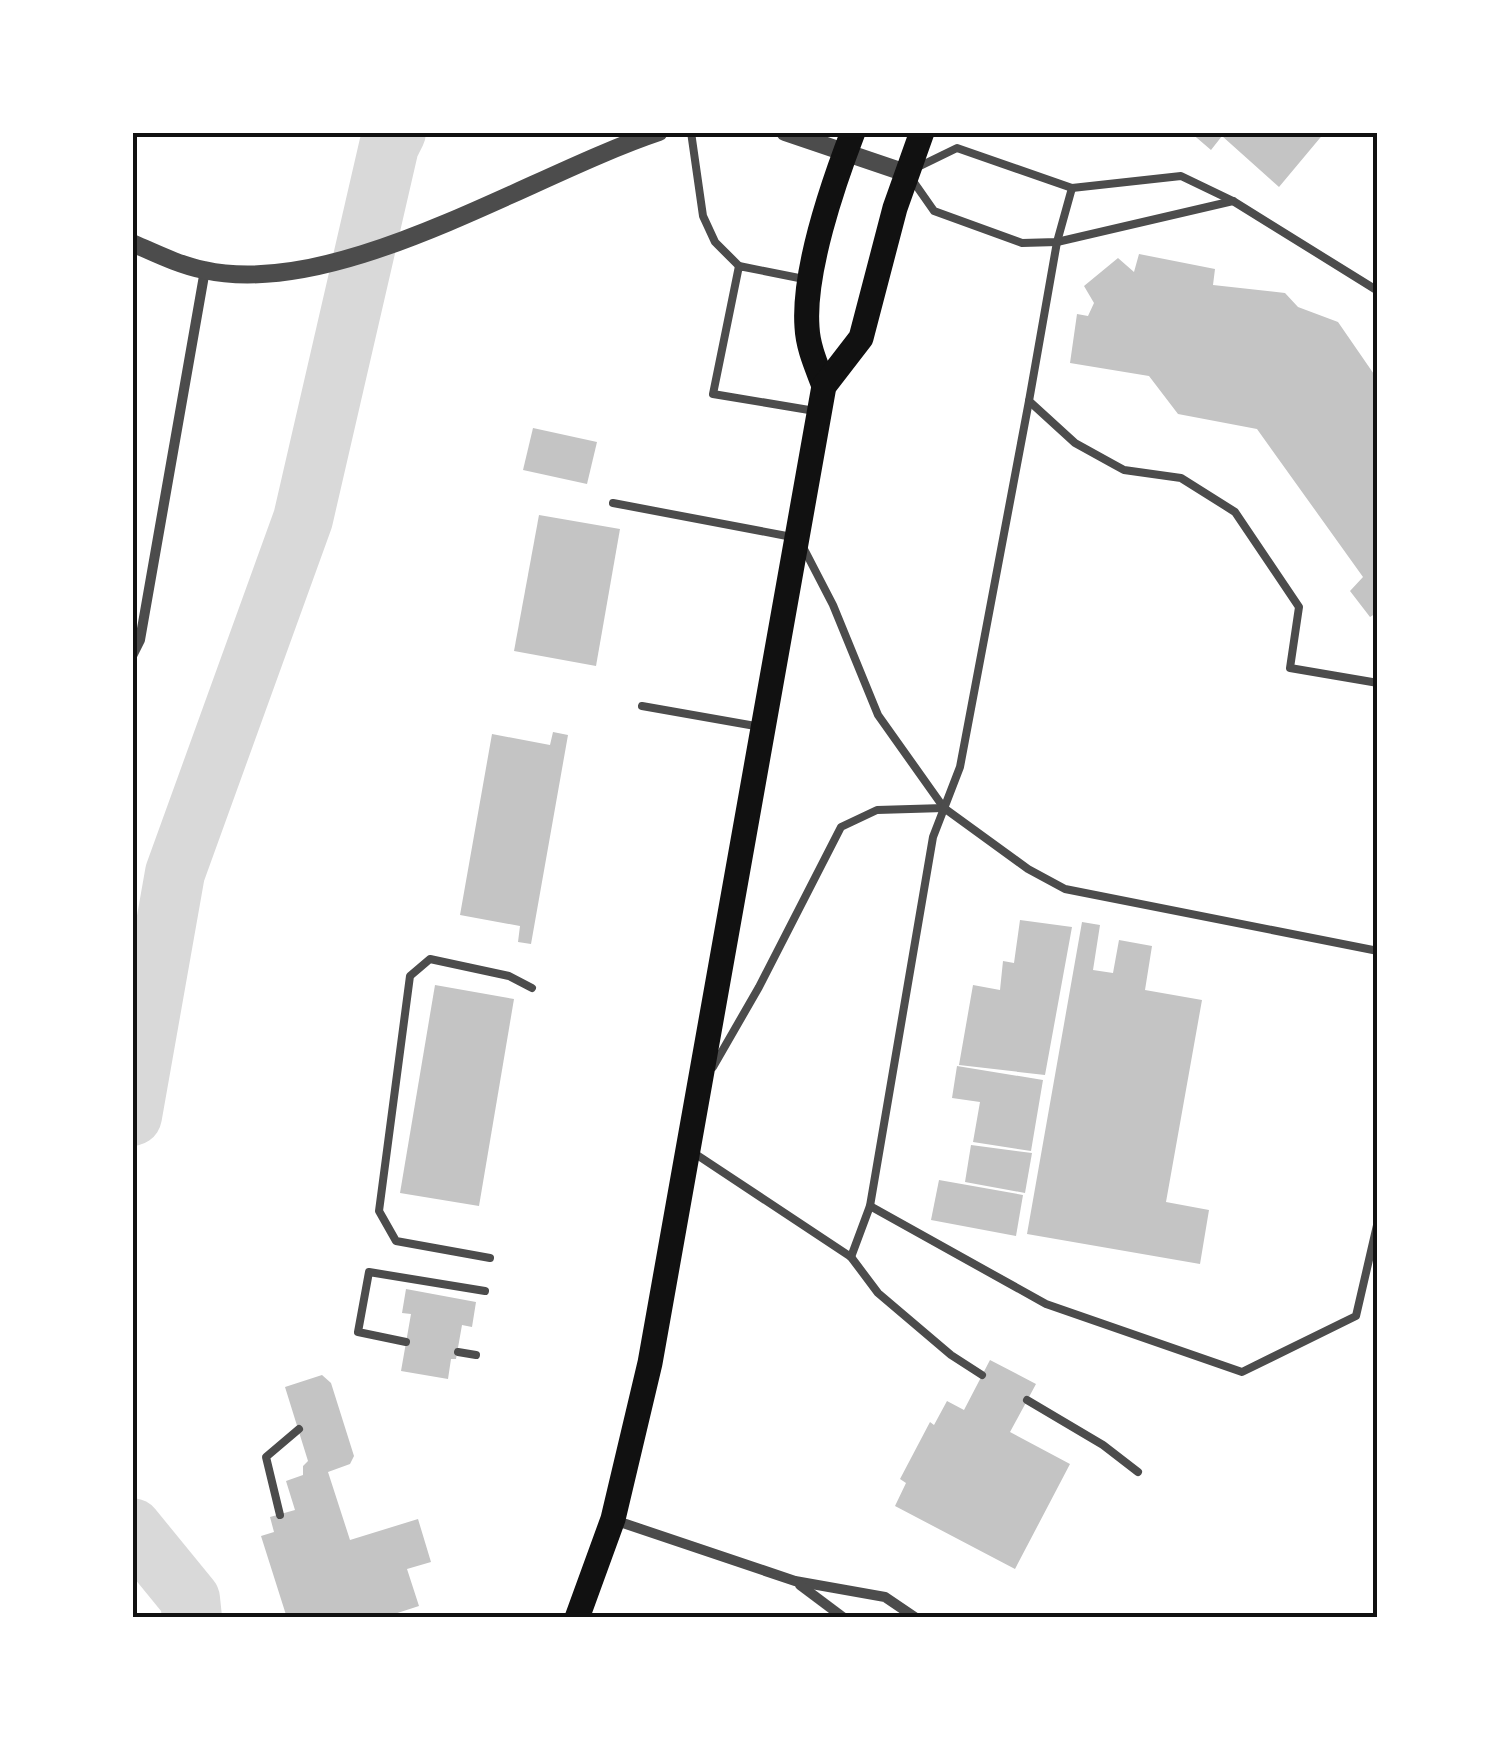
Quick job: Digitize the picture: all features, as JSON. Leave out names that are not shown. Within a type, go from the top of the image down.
[{"type":"main road","points":[[577,1618],[613,1519],[650,1363],[822,399],[862,338],[906,173],[922,132]]},
{"type":"main road","points":[[822,399],[806,330],[824,222],[849,142]]},
{"type":"street","points":[[132,243],[205,270],[245,274],[293,272],[396,243],[659,132]]},
{"type":"street","points":[[785,132],[849,142],[906,173]]},
{"type":"street","points":[[132,656],[140,640],[205,270]]},
{"type":"street","points":[[613,1519],[796,1582],[885,1597],[916,1618]]},
{"type":"street","points":[[796,1582],[844,1618]]},
{"type":"lane","points":[[691,132],[703,216],[716,242],[739,266],[812,280]]},
{"type":"lane","points":[[1233,200],[1057,242],[1022,242],[934,211],[906,173],[957,148],[1072,188],[1182,176],[1233,200],[1378,291]]},
{"type":"lane","points":[[851,1257],[870,1206],[933,837],[960,766],[1057,242],[1072,188]]},
{"type":"lane","points":[[739,266],[713,394],[822,399]]},
{"type":"lane","points":[[1029,401],[1075,443],[1124,470],[1180,478],[1235,512],[1299,607],[1290,668],[1378,683]]},
{"type":"lane","points":[[613,504],[797,538],[833,605],[878,714],[944,808],[1028,870],[1066,889],[1378,951]]},
{"type":"lane","points":[[642,706],[764,728]]},
{"type":"lane","points":[[700,1088],[759,987],[841,826],[877,810],[944,808]]},
{"type":"lane","points":[[490,1258],[396,1242],[379,1210],[410,976],[430,960],[509,976],[532,988]]},
{"type":"lane","points":[[690,1150],[851,1257],[878,1294],[951,1355],[982,1375]]},
{"type":"lane","points":[[870,1206],[1046,1304],[1242,1372],[1356,1316],[1378,1220]]},
{"type":"lane","points":[[406,1342],[358,1332],[369,1272],[486,1291]]},
{"type":"lane","points":[[458,1352],[476,1355]]},
{"type":"lane","points":[[1027,1400],[1103,1445],[1138,1472]]},
{"type":"lane","points":[[280,1515],[266,1458],[298,1429]]},
{"type":"building","points":[[1190,132],[1325,132],[1279,187],[1222,136],[1211,150]]},
{"type":"building","points":[[1139,254],[1215,269],[1213,285],[1285,293],[1298,307],[1338,322],[1378,380],[1378,612],[1370,617],[1350,591],[1363,577],[1257,429],[1178,414],[1149,376],[1070,363],[1077,314],[1088,316],[1094,303],[1084,286],[1118,258],[1134,272]]},
{"type":"building","points":[[533,428],[597,442],[587,484],[523,470]]},
{"type":"building","points":[[539,515],[620,529],[596,666],[514,651]]},
{"type":"building","points":[[553,732],[568,735],[531,944],[518,942],[520,926],[460,915],[492,734],[550,745]]},
{"type":"building","points":[[1020,920],[1072,927],[1045,1075],[959,1065],[973,985],[1000,990],[1003,961],[1014,963]]},
{"type":"building","points":[[1082,922],[1100,925],[1093,970],[1113,973],[1119,940],[1152,946],[1145,990],[1202,1000],[1166,1202],[1209,1210],[1200,1264],[1027,1234]]},
{"type":"building","points":[[435,985],[514,999],[479,1206],[400,1193]]},
{"type":"building","points":[[957,1066],[1043,1080],[1031,1151],[973,1142],[980,1102],[952,1098]]},
{"type":"building","points":[[971,1145],[1032,1153],[1025,1193],[965,1182]]},
{"type":"building","points":[[939,1180],[1023,1195],[1016,1236],[931,1220]]},
{"type":"building","points":[[406,1289],[476,1302],[472,1327],[462,1325],[448,1379],[401,1371],[411,1314],[402,1313]]},
{"type":"building","points":[[990,1360],[1036,1384],[1010,1432],[1070,1464],[1015,1569],[895,1506],[906,1483],[900,1479],[930,1422],[934,1425],[947,1401],[964,1410]]},
{"type":"building","points":[[322,1375],[331,1383],[354,1456],[350,1464],[328,1472],[350,1540],[418,1519],[431,1562],[407,1569],[419,1606],[382,1618],[287,1618],[261,1536],[274,1532],[270,1517],[295,1510],[286,1481],[303,1475],[303,1466],[308,1461],[285,1387]]},
{"type":"waterway","points":[[132,1116],[175,873],[303,519],[389,146],[396,132]]},
{"type":"waterway","points":[[132,1528],[190,1599],[192,1618]]}]
